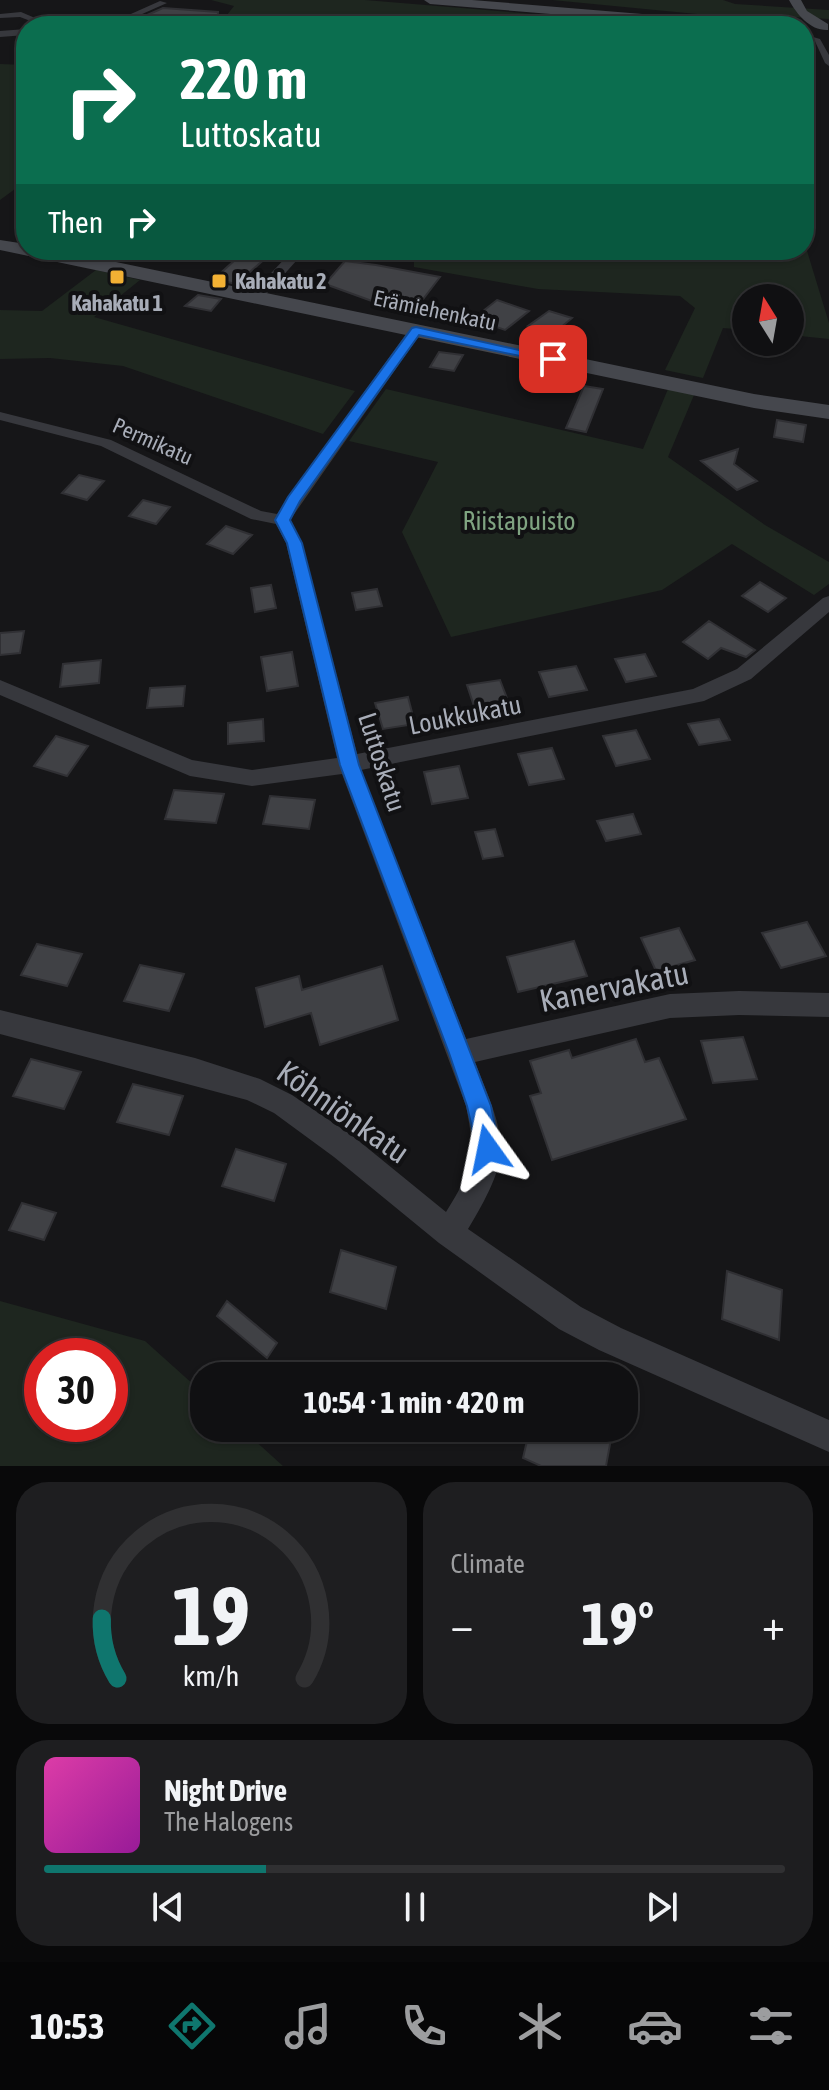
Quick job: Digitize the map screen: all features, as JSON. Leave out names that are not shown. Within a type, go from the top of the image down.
[{"type":"street","points":[[430,0],[621,16]]},
{"type":"street","points":[[132,16],[163,3]]},
{"type":"street","points":[[0,16],[24,16]]},
{"type":"street","points":[[820,36],[829,63]]},
{"type":"street","name":"Erämiehenkatu","points":[[102,260],[257,296],[754,401],[829,412]]},
{"type":"street","points":[[257,296],[291,260]]},
{"type":"street","points":[[282,520],[293,500],[416,330]]},
{"type":"street","name":"Permikatu","points":[[0,416],[106,443],[257,515],[282,520]]},
{"type":"street","name":"Luttoskatu","points":[[282,520],[294,543],[349,765],[479,1106],[488,1149],[474,1193],[449,1233]]},
{"type":"street","name":"Loukkukatu","points":[[0,687],[190,768],[252,778],[349,765],[697,696],[744,674],[829,602]]},
{"type":"street","name":"Kanervakatu","points":[[461,1053],[670,1006],[739,1003],[829,1005]]},
{"type":"street","name":"Köhniönkatu","points":[[0,1022],[251,1088],[283,1104],[333,1139],[449,1233],[540,1299],[610,1339],[829,1436]]},
{"type":"green space","points":[[211,0],[365,0],[558,16],[226,16],[234,6]]},
{"type":"green space","points":[[552,0],[723,0],[735,4],[829,10],[829,19],[814,16],[717,16]]},
{"type":"green space","points":[[0,64],[16,65],[16,188],[0,200]]},
{"type":"green space","points":[[414,260],[810,260],[829,323],[829,339],[804,336],[804,284],[732,284],[732,329],[723,328],[703,378],[665,370],[695,308],[680,296],[538,289],[414,267]]},
{"type":"green space","points":[[96,270],[140,280],[94,317],[355,391],[323,434],[123,366],[50,358],[0,359],[0,310],[42,311]]},
{"type":"green space","name":"Riistapuisto","points":[[386,389],[643,449],[668,389],[694,395],[668,457],[765,525],[829,562],[829,584],[814,595],[732,544],[662,590],[451,637],[402,532],[438,462],[349,441]]},
{"type":"green space","points":[[0,1301],[145,1341],[190,1381],[190,1442],[256,1442],[283,1466],[0,1466]]},
{"type":"building","points":[[163,8],[218,12],[218,16],[145,16]]},
{"type":"building","points":[[235,260],[264,260],[236,284],[214,279]]},
{"type":"building","points":[[345,261],[440,277],[417,307],[392,298],[383,305],[325,284]]},
{"type":"building","points":[[198,295],[221,299],[211,311],[185,306]]},
{"type":"building","points":[[497,300],[529,311],[505,330],[473,319]]},
{"type":"building","points":[[549,311],[572,318],[553,334],[528,326]]},
{"type":"building","points":[[439,352],[463,355],[454,371],[430,367]]},
{"type":"building","points":[[584,386],[603,389],[586,432],[566,428]]},
{"type":"building","points":[[777,420],[806,425],[803,442],[774,437]]},
{"type":"building","points":[[738,449],[734,464],[757,481],[737,490],[701,461]]},
{"type":"building","points":[[79,475],[104,481],[87,500],[62,493]]},
{"type":"building","points":[[143,500],[170,507],[156,524],[129,516]]},
{"type":"building","points":[[226,526],[252,535],[233,554],[207,544]]},
{"type":"building","points":[[760,582],[786,598],[768,612],[742,596]]},
{"type":"building","points":[[271,585],[276,608],[255,612],[251,588]]},
{"type":"building","points":[[377,589],[382,606],[356,610],[352,593]]},
{"type":"building","points":[[709,621],[755,650],[746,657],[721,648],[708,659],[683,642]]},
{"type":"building","points":[[24,631],[20,653],[0,655],[0,633]]},
{"type":"building","points":[[292,652],[298,686],[267,691],[261,657]]},
{"type":"building","points":[[645,654],[656,676],[626,682],[615,659]]},
{"type":"building","points":[[101,660],[99,683],[60,687],[63,664]]},
{"type":"building","points":[[576,666],[587,690],[549,697],[539,672]]},
{"type":"building","points":[[500,680],[510,706],[476,712],[467,685]]},
{"type":"building","points":[[185,686],[183,706],[147,708],[150,688]]},
{"type":"building","points":[[408,697],[415,724],[383,729],[375,703]]},
{"type":"building","points":[[263,719],[264,741],[228,744],[228,723]]},
{"type":"building","points":[[719,719],[730,740],[699,745],[688,724]]},
{"type":"building","points":[[636,730],[650,759],[616,766],[603,736]]},
{"type":"building","points":[[56,736],[88,746],[67,776],[34,766]]},
{"type":"building","points":[[552,748],[564,779],[529,785],[518,754]]},
{"type":"building","points":[[459,766],[468,798],[432,804],[424,772]]},
{"type":"building","points":[[174,790],[224,794],[216,823],[165,819]]},
{"type":"building","points":[[270,796],[315,800],[309,829],[263,824]]},
{"type":"building","points":[[633,814],[641,834],[606,841],[597,821]]},
{"type":"building","points":[[495,829],[503,856],[483,859],[475,832]]},
{"type":"building","points":[[807,922],[826,956],[781,968],[762,933]]},
{"type":"building","points":[[679,928],[695,960],[656,971],[641,938]]},
{"type":"building","points":[[574,941],[587,976],[518,992],[507,957]]},
{"type":"building","points":[[37,944],[82,954],[67,986],[21,975]]},
{"type":"building","points":[[140,965],[184,974],[169,1011],[124,1001]]},
{"type":"building","points":[[382,966],[398,1020],[320,1045],[311,1013],[265,1027],[256,988],[299,976],[302,990]]},
{"type":"building","points":[[743,1037],[757,1079],[713,1083],[701,1041]]},
{"type":"building","points":[[636,1039],[645,1062],[659,1058],[686,1119],[552,1160],[530,1096],[541,1093],[530,1061],[569,1050],[572,1058]]},
{"type":"building","points":[[31,1059],[81,1072],[64,1109],[13,1096]]},
{"type":"building","points":[[133,1084],[183,1096],[169,1135],[117,1122]]},
{"type":"building","points":[[236,1149],[286,1164],[274,1201],[222,1186]]},
{"type":"building","points":[[22,1203],[56,1213],[44,1240],[9,1230]]},
{"type":"building","points":[[341,1250],[396,1267],[386,1309],[330,1292]]},
{"type":"building","points":[[727,1271],[782,1290],[779,1340],[722,1319]]},
{"type":"building","points":[[227,1301],[277,1343],[267,1358],[217,1316]]},
{"type":"building","points":[[527,1442],[610,1442],[606,1466],[541,1466],[523,1458]]},
{"type":"place","name":"Kahakatu 1","points":[[117,277]]},
{"type":"place","name":"Kahakatu 2","points":[[219,281]]},
{"type":"route","points":[[488,1149],[479,1106],[461,1053],[349,765],[294,543],[282,520],[293,500],[416,330],[553,359]]}]
